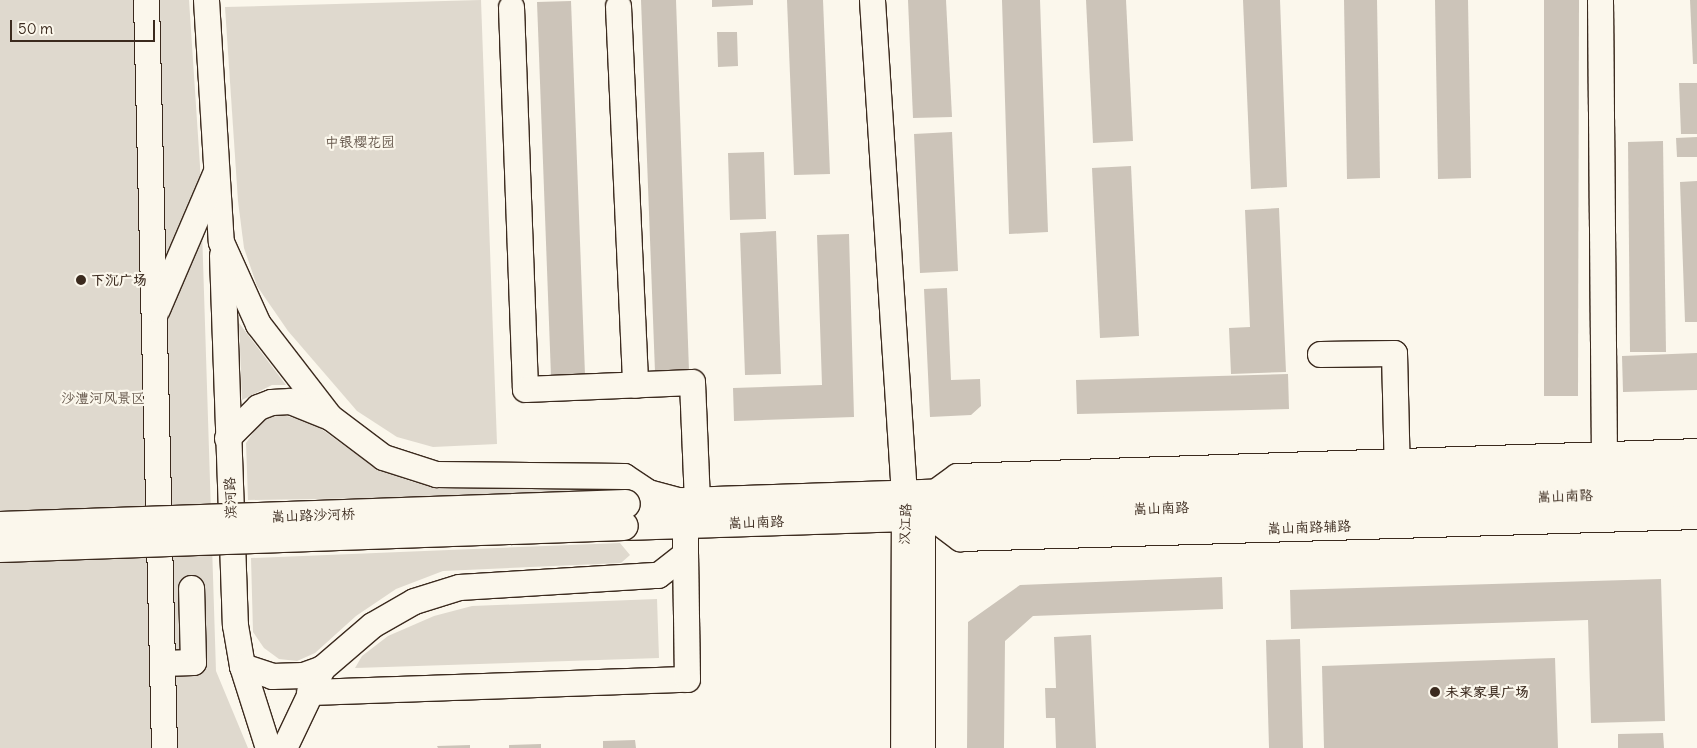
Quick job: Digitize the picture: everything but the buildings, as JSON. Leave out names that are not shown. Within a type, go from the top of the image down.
[{"type":"main road","name":"嵩山南路","points":[[625,515],[689,509],[918,508],[1397,480],[1697,468]]},
{"type":"main road","name":"嵩山南路","points":[[1604,473],[1666,492],[1695,508]]},
{"type":"main road","name":"嵩山路沙河桥","points":[[0,526],[625,515]]},
{"type":"main road","name":"嵩山路沙河桥","points":[[0,548],[625,515]]},
{"type":"street","points":[[146,0],[164,748]]},
{"type":"street","name":"滨河路","points":[[206,0],[222,242],[227,438],[235,625],[242,666],[268,748]]},
{"type":"street","points":[[872,0],[918,508]]},
{"type":"street","points":[[1600,0],[1604,473]]},
{"type":"street","points":[[618,6],[635,385]]},
{"type":"street","points":[[309,692],[687,679],[685,554],[689,509],[692,382],[525,389],[511,8]]},
{"type":"street","points":[[155,314],[217,168]]},
{"type":"street","points":[[222,242],[258,324],[330,417]]},
{"type":"street","points":[[1320,354],[1394,353],[1397,480]]},
{"type":"street","points":[[227,438],[258,407],[271,402],[290,400],[330,417],[383,457],[436,474],[624,476],[648,492],[689,509]]},
{"type":"street","points":[[918,508],[957,476],[1397,480],[1604,473],[1697,451]]},
{"type":"street","name":"嵩山南路辅路","points":[[918,508],[960,538],[1695,508]]},
{"type":"street","name":"汉江路","points":[[903,748],[918,508]]},
{"type":"street","name":"汉江路","points":[[918,508],[922,748]]},
{"type":"street","points":[[242,666],[272,676],[303,675],[322,668],[372,625],[423,598],[459,587],[658,575],[685,554]]},
{"type":"street","points":[[162,663],[193,662],[190,588]]},
{"type":"street","points":[[284,748],[322,668]]},
{"type":"green space","name":"沙澧河风景区","points":[[0,0],[189,0],[200,166],[216,671],[248,748],[0,748]]},
{"type":"green space","name":"中银樱花园","points":[[481,0],[497,444],[433,447],[397,437],[357,411],[288,331],[257,286],[244,248],[238,201],[225,7]]},
{"type":"green space","points":[[239,323],[286,385],[272,385],[242,400]]},
{"type":"green space","points":[[279,414],[313,423],[377,469],[413,482],[463,489],[614,485],[622,489],[620,494],[248,500],[246,443],[264,417]]},
{"type":"green space","points":[[620,543],[630,555],[621,563],[443,571],[396,589],[356,616],[315,653],[297,661],[279,659],[264,648],[253,632],[251,558]]},
{"type":"green space","points":[[657,599],[659,658],[355,668],[362,656],[388,636],[434,616],[472,606]]},
{"type":"place","name":"下沉广场","points":[[81,280]]},
{"type":"place","name":"未来家具广场","points":[[1435,692]]}]
